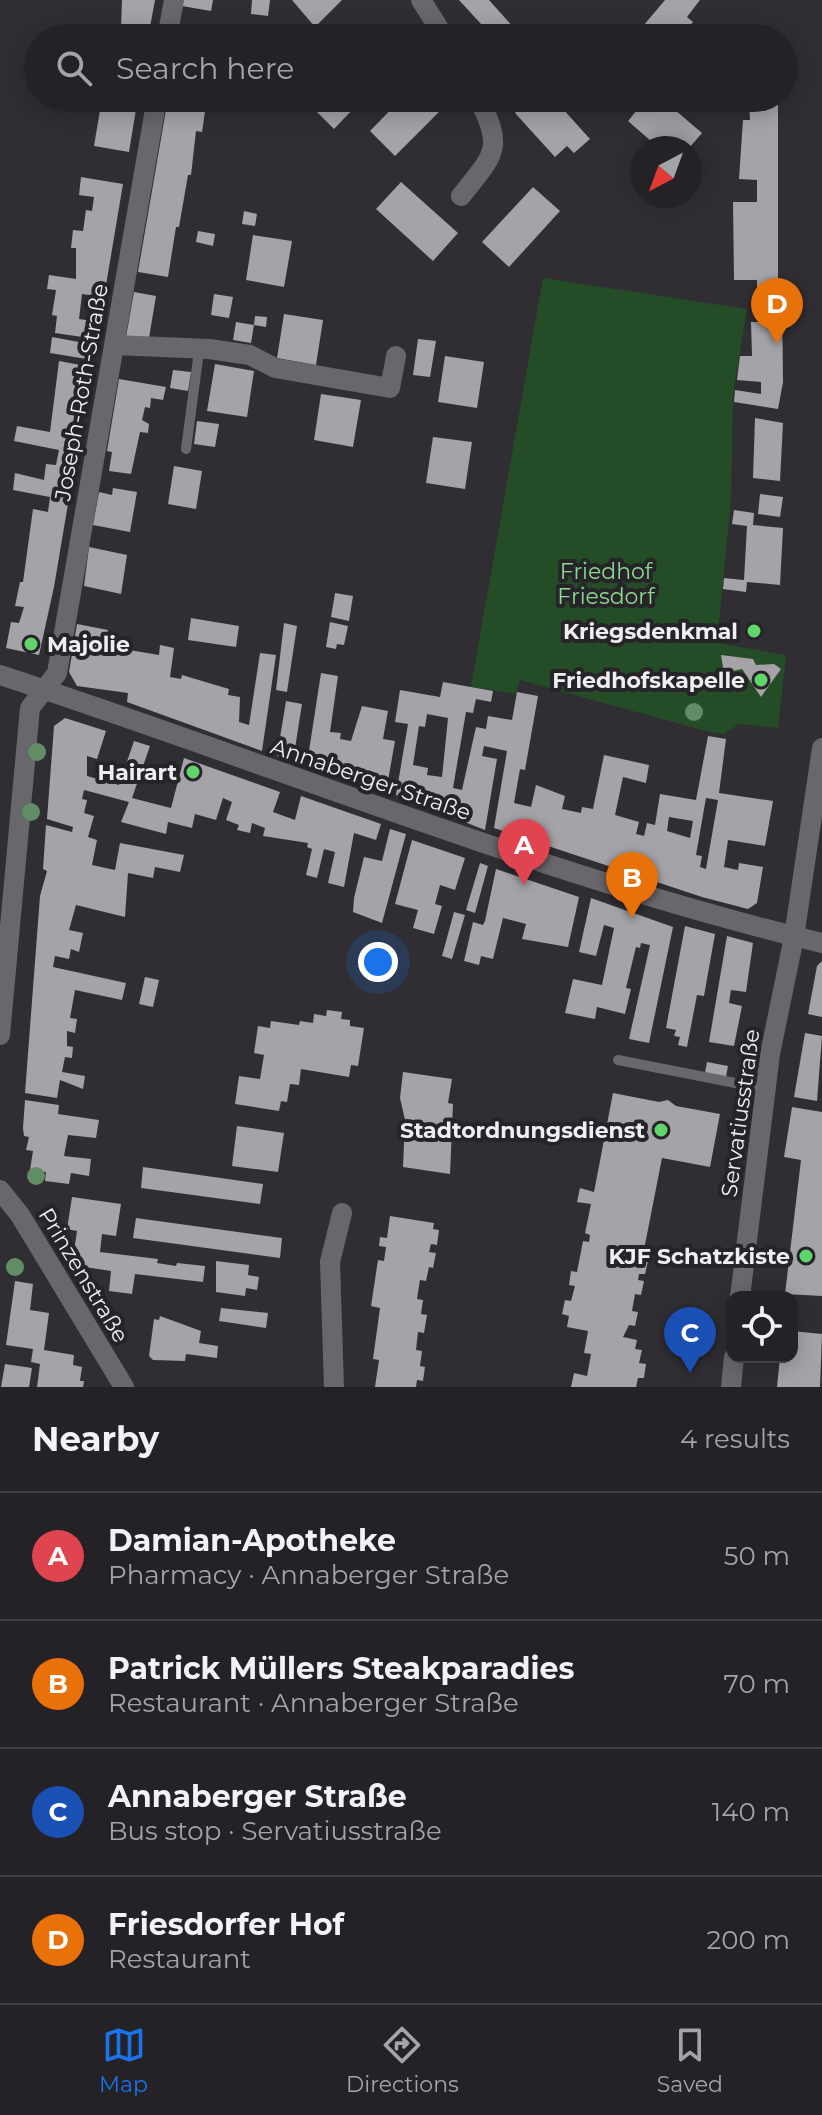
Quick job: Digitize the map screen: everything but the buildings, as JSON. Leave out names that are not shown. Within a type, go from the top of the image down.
[{"type":"street","points":[[170,24],[174,0]]},
{"type":"street","points":[[421,0],[436,24]]},
{"type":"street","name":"Joseph-Roth-Straße","points":[[44,689],[57,673],[155,112]]},
{"type":"street","points":[[461,196],[494,153],[494,134],[484,112]]},
{"type":"street","points":[[114,345],[250,355],[275,368],[390,388],[396,356]]},
{"type":"street","name":"Annaberger Straße","points":[[0,675],[409,819],[643,896],[822,943]]},
{"type":"street","points":[[0,1035],[30,708],[44,689]]},
{"type":"street","name":"Servatiusstraße","points":[[741,1291],[766,1089],[794,937],[822,748]]},
{"type":"street","name":"Prinzenstraße","points":[[0,1191],[20,1215],[124,1387]]},
{"type":"street","points":[[334,1387],[330,1262],[342,1213]]},
{"type":"street","points":[[731,1387],[733,1363]]},
{"type":"lane","points":[[186,449],[199,351]]},
{"type":"lane","points":[[618,1060],[766,1089]]},
{"type":"green space","name":"Friedhof Friesdorf","points":[[543,278],[747,309],[733,394],[731,498],[717,643],[786,655],[778,728],[739,724],[724,734],[710,732],[520,680],[516,694],[471,687]]},
{"type":"place","name":"Friesdorfer Hof","points":[[777,344]]},
{"type":"place","name":"Kriegsdenkmal","points":[[754,631]]},
{"type":"place","name":"Majolie","points":[[31,644]]},
{"type":"place","name":"Friedhofskapelle","points":[[761,680]]},
{"type":"place","name":"Hairart","points":[[193,772]]},
{"type":"place","name":"Damian-Apotheke","points":[[524,885]]},
{"type":"place","name":"Patrick Müllers Steakparadies","points":[[632,918]]},
{"type":"place","name":"Stadtordnungsdienst","points":[[661,1130]]},
{"type":"place","name":"KJF Schatzkiste","points":[[806,1256]]},
{"type":"place","name":"Annaberger Straße","points":[[690,1373]]}]
